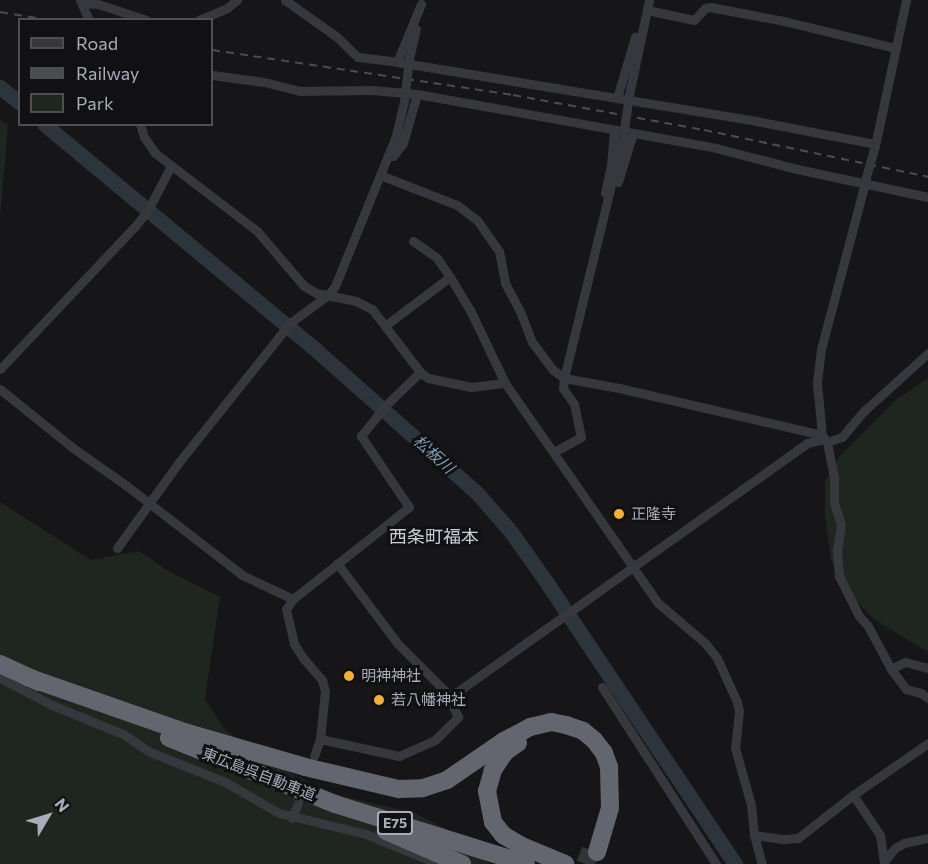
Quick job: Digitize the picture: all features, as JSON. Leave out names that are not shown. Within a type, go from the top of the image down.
[{"type":"highway","name":"東広島呉自動車道","points":[[0,664],[123,719],[335,804],[526,864]]},
{"type":"highway","points":[[27,676],[184,732],[305,767],[399,789],[423,788],[447,780],[504,741],[530,727],[551,722],[566,725],[583,731],[594,740],[604,753],[609,767],[610,808],[594,851],[604,789],[602,768],[584,742],[563,733],[537,734],[521,740],[505,752],[493,770],[487,791],[493,822],[503,835],[522,846],[565,864]]},
{"type":"highway","points":[[266,777],[330,808],[462,864]]},
{"type":"street","points":[[204,18],[227,8],[237,0]]},
{"type":"street","points":[[285,0],[337,37],[358,57],[617,98],[875,145]]},
{"type":"street","points":[[906,0],[875,145],[821,349],[817,383],[824,438],[834,478],[834,503],[841,525],[837,550],[839,576],[859,616],[868,626],[891,669],[906,689],[921,693],[928,699]]},
{"type":"street","points":[[81,1],[88,18]]},
{"type":"street","points":[[81,1],[98,4],[140,18]]},
{"type":"street","points":[[397,62],[421,2]]},
{"type":"street","points":[[329,294],[335,286],[388,156],[404,102],[409,59],[421,2]]},
{"type":"street","points":[[554,452],[581,437],[574,404],[563,388],[564,378],[606,204],[628,135],[629,95],[648,5],[694,20],[705,8],[710,7],[784,21],[896,48]]},
{"type":"street","points":[[617,98],[638,26],[642,27]]},
{"type":"street","points":[[213,75],[320,93],[372,90],[417,93],[614,130],[628,135],[716,148],[797,169],[866,180],[928,197]]},
{"type":"street","points":[[388,156],[393,156],[403,143],[417,93]]},
{"type":"street","points":[[141,126],[144,137],[155,153],[257,231],[316,298]]},
{"type":"street","points":[[606,204],[603,201],[611,165],[614,130]]},
{"type":"street","points":[[0,369],[136,225],[148,210],[171,166]]},
{"type":"street","points":[[380,176],[457,206],[477,220],[499,251],[505,283],[520,311],[532,342],[553,370],[564,378],[619,388],[824,438],[842,437],[865,410],[928,353]]},
{"type":"street","points":[[413,241],[437,258],[450,277],[470,310],[505,383],[632,569],[658,603],[705,643],[717,658],[739,711],[735,748],[751,805],[754,835],[762,864]]},
{"type":"street","points":[[386,325],[450,277]]},
{"type":"street","points":[[117,548],[151,504],[179,462],[290,323],[316,298],[329,294],[356,301],[372,309],[420,372],[428,378],[471,387],[505,383]]},
{"type":"street","points":[[314,756],[320,739],[325,691],[322,680],[294,644],[286,609],[293,599],[409,507],[361,436],[386,405],[420,372]]},
{"type":"street","points":[[0,389],[73,448],[151,504],[242,575],[293,599]]},
{"type":"street","points":[[450,697],[807,443],[824,438]]},
{"type":"street","points":[[320,739],[382,755],[399,756],[412,753],[435,740],[458,717],[450,697],[398,644],[337,563]]},
{"type":"street","points":[[891,669],[905,662],[928,668]]},
{"type":"street","points":[[0,678],[52,705],[123,734],[150,752],[225,782],[292,818],[366,834],[439,864]]},
{"type":"street","points":[[602,687],[716,864]]},
{"type":"street","points":[[754,835],[784,840],[798,838],[853,795],[928,743]]},
{"type":"street","points":[[853,795],[880,835],[885,862]]},
{"type":"street","points":[[292,818],[298,803]]},
{"type":"street","points":[[885,862],[895,848],[904,843],[928,838]]},
{"type":"green space","points":[[0,120],[8,125],[0,219]]},
{"type":"green space","points":[[928,378],[928,652],[875,620],[851,596],[831,560],[825,516],[825,482],[839,457],[897,399]]},
{"type":"green space","points":[[0,502],[91,560],[139,551],[170,572],[220,597],[205,699],[223,727],[252,751],[292,774],[337,795],[415,813],[448,830],[490,864],[0,864]]},
{"type":"waterway","name":"松板川","points":[[0,87],[18,101]]},
{"type":"waterway","name":"松板川","points":[[46,126],[316,350],[477,493],[511,532],[545,580],[735,864]]},
{"type":"tunnel","points":[[585,864],[591,850]]},
{"type":"railway","points":[[0,12],[36,18]]},
{"type":"railway","points":[[213,50],[513,95],[704,130],[928,177]]},
{"type":"place","name":"正隆寺","points":[[619,514]]},
{"type":"place","name":"明神神社","points":[[349,676]]},
{"type":"place","name":"若八幡神社","points":[[379,700]]},
{"type":"district","name":"西条町福本","points":[[434,536]]}]
